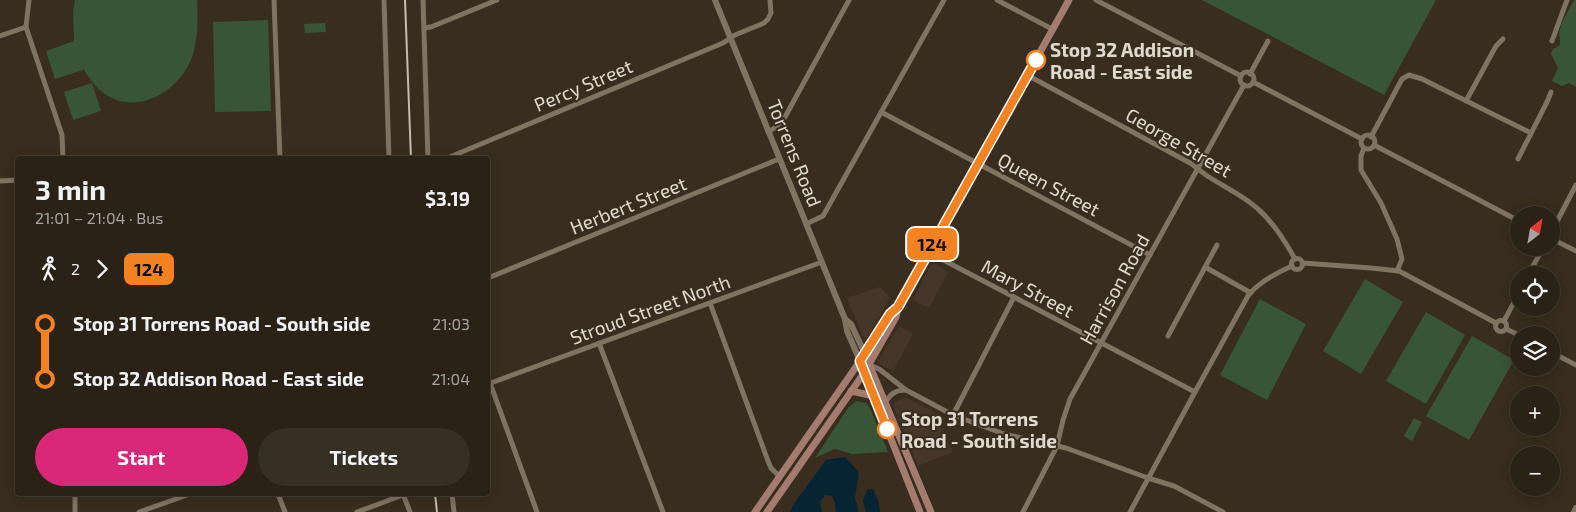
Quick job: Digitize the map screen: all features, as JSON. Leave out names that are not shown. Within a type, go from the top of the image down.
[{"type":"main road","points":[[766,512],[869,365],[896,317],[898,307],[928,252],[1069,0]]},
{"type":"main road","points":[[754,512],[865,354],[890,314],[898,307]]},
{"type":"main road","name":"Torrens Road","points":[[865,354],[884,404],[931,512]]},
{"type":"main road","name":"Torrens Road","points":[[860,361],[920,512]]},
{"type":"main road","points":[[851,391],[874,396]]},
{"type":"street","points":[[29,0],[26,27],[62,135],[63,156]]},
{"type":"street","points":[[274,0],[280,156]]},
{"type":"street","points":[[384,0],[390,156]]},
{"type":"street","points":[[423,0],[428,156]]},
{"type":"street","points":[[424,28],[431,27],[497,0]]},
{"type":"street","name":"Torrens Road","points":[[715,0],[845,318],[847,331],[860,361]]},
{"type":"street","name":"Percy Street","points":[[452,156],[723,44],[735,35],[764,23],[771,13],[770,0]]},
{"type":"street","points":[[768,132],[786,117],[849,0]]},
{"type":"street","points":[[806,224],[823,216],[944,0]]},
{"type":"street","points":[[997,0],[1052,29]]},
{"type":"street","points":[[1096,0],[1241,76]]},
{"type":"street","points":[[1552,41],[1568,0]]},
{"type":"street","points":[[0,36],[26,27]]},
{"type":"street","points":[[1466,101],[1496,46],[1503,39]]},
{"type":"street","points":[[1250,74],[1268,41]]},
{"type":"street","points":[[1241,76],[1246,73],[1250,74],[1254,78],[1253,82]]},
{"type":"street","name":"George Street","points":[[1027,75],[1198,168],[1207,176],[1236,192],[1257,208],[1281,235],[1295,259]]},
{"type":"street","points":[[1371,136],[1402,78],[1409,75],[1422,79],[1531,133]]},
{"type":"street","points":[[1241,76],[1241,82],[1244,86],[1249,86],[1253,82]]},
{"type":"street","points":[[1253,82],[1362,139]]},
{"type":"street","name":"Harrison Road","points":[[1022,512],[1057,446],[1070,399],[1244,86]]},
{"type":"street","points":[[1518,159],[1551,92]]},
{"type":"street","name":"Queen Street","points":[[881,112],[1150,254]]},
{"type":"street","points":[[1362,139],[1371,136]]},
{"type":"street","points":[[1371,136],[1374,145]]},
{"type":"street","points":[[1362,139],[1364,148],[1361,156],[1361,170],[1381,203],[1397,239],[1402,259],[1397,271]]},
{"type":"street","points":[[1364,148],[1370,149],[1374,145]]},
{"type":"street","points":[[1374,145],[1510,216]]},
{"type":"street","name":"Herbert Street","points":[[490,277],[779,159]]},
{"type":"street","points":[[0,181],[15,180]]},
{"type":"street","points":[[1560,216],[1576,185]]},
{"type":"street","points":[[1168,336],[1217,245]]},
{"type":"street","points":[[1560,245],[1576,251]]},
{"type":"street","name":"Mary Street","points":[[928,252],[1195,392]]},
{"type":"street","points":[[1130,512],[1250,293],[1266,280],[1292,266],[1292,262],[1295,259],[1301,260],[1303,263],[1397,271],[1496,323],[1504,321]]},
{"type":"street","name":"Stroud Street North","points":[[490,382],[822,262]]},
{"type":"street","points":[[1292,266],[1298,270],[1302,267],[1303,263]]},
{"type":"street","points":[[1206,267],[1250,293]]},
{"type":"street","points":[[953,415],[1014,297]]},
{"type":"street","points":[[710,303],[768,461],[771,468],[780,477]]},
{"type":"street","points":[[1504,321],[1510,310]]},
{"type":"street","name":"Torrens Road","points":[[845,318],[851,324],[865,354]]},
{"type":"street","points":[[1504,321],[1507,324],[1506,329]]},
{"type":"street","points":[[1496,323],[1499,331],[1506,329],[1510,331]]},
{"type":"street","points":[[599,343],[662,512]]},
{"type":"street","points":[[1560,357],[1576,365]]},
{"type":"street","points":[[869,365],[878,369],[906,390],[953,415],[1004,434],[1066,448],[1174,486],[1223,512]]},
{"type":"street","points":[[490,388],[537,512]]},
{"type":"street","points":[[884,404],[895,391],[906,390]]},
{"type":"street","points":[[75,496],[75,512]]},
{"type":"street","points":[[139,512],[183,496]]},
{"type":"street","points":[[279,496],[285,512]]},
{"type":"street","points":[[357,512],[398,496]]},
{"type":"street","points":[[404,496],[410,512]]},
{"type":"street","points":[[452,496],[454,512]]},
{"type":"street","points":[[158,505],[160,512]]},
{"type":"street","points":[[1574,512],[1576,508]]},
{"type":"shaded area","points":[[935,264],[948,272],[929,308],[913,300],[931,265]]},
{"type":"shaded area","points":[[880,287],[890,298],[867,338],[864,339],[847,298]]},
{"type":"shaded area","points":[[899,326],[913,334],[893,371],[878,363],[878,361]]},
{"type":"shaded area","points":[[906,397],[945,418],[941,425],[953,452],[918,466],[893,405]]},
{"type":"green space","points":[[75,0],[197,0],[195,44],[187,68],[170,88],[160,95],[136,102],[124,102],[107,95],[95,85],[83,68],[83,70],[55,79],[46,51],[74,41],[73,11]]},
{"type":"green space","points":[[1202,0],[1436,0],[1384,95]]},
{"type":"green space","points":[[1574,0],[1576,0],[1576,87],[1569,83],[1562,86],[1552,81],[1558,68],[1551,54],[1553,49],[1560,45],[1559,33],[1561,25]]},
{"type":"green space","points":[[268,20],[271,111],[215,112],[213,22]]},
{"type":"green space","points":[[325,23],[326,32],[305,33],[304,24]]},
{"type":"green space","points":[[92,83],[101,111],[73,120],[64,92]]},
{"type":"green space","points":[[1365,279],[1403,302],[1361,374],[1323,351]]},
{"type":"green space","points":[[1260,299],[1306,324],[1267,400],[1220,375]]},
{"type":"green space","points":[[1426,312],[1465,335],[1426,404],[1386,381]]},
{"type":"green space","points":[[1472,336],[1510,358],[1510,367],[1469,440],[1426,416]]},
{"type":"green space","points":[[856,401],[866,403],[870,408],[888,452],[852,454],[835,449],[815,458],[848,408]]},
{"type":"green space","points":[[1414,418],[1422,422],[1412,441],[1404,436]]},
{"type":"water","points":[[845,457],[859,472],[855,498],[859,512],[836,512],[832,496],[825,495],[820,502],[822,512],[790,512],[793,505],[826,460]]},
{"type":"water","points":[[873,489],[879,503],[880,512],[866,512],[863,501],[867,490]]},
{"type":"railway","points":[[405,0],[411,156]]},
{"type":"railway","points":[[435,496],[437,512]]},
{"type":"bus line","name":"124","points":[[887,429],[860,361],[890,314],[898,307],[1036,60]]},
{"type":"place","name":"Stop 32 Addison Road - East side","points":[[1036,60]]},
{"type":"place","name":"Stop 31 Torrens Road - South side","points":[[887,429]]}]
